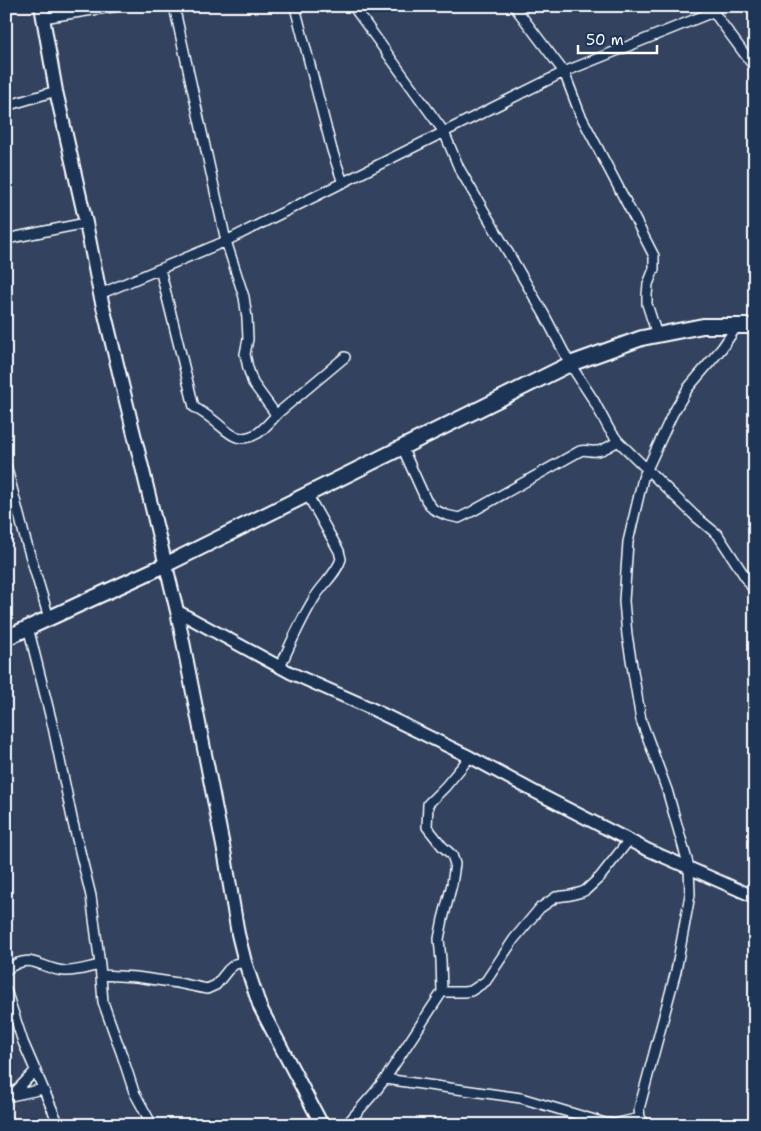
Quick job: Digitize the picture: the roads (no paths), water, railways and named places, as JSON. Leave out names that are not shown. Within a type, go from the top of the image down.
[{"type":"main road","points":[[42,12],[56,91],[100,294],[177,611],[225,856],[238,934],[245,962],[260,1007],[322,1125]]},
{"type":"main road","points":[[6,638],[165,565],[570,364],[642,338],[703,326],[755,326]]},
{"type":"street","points":[[42,12],[118,6]]},
{"type":"street","points":[[174,6],[226,241],[244,297],[247,318],[248,339],[246,354],[248,368],[253,383],[274,412],[278,414]]},
{"type":"street","points":[[294,6],[342,183]]},
{"type":"street","points":[[353,6],[444,132],[456,164],[609,429],[618,441],[695,516],[718,535],[755,592]]},
{"type":"street","points":[[514,6],[564,72],[578,110],[654,256],[654,269],[646,295],[657,335]]},
{"type":"street","points":[[100,294],[226,241],[564,72],[711,9],[755,68]]},
{"type":"street","points":[[6,106],[56,91]]},
{"type":"street","points":[[6,239],[86,223]]},
{"type":"street","points":[[160,269],[194,407],[238,438],[247,438],[259,432],[345,357]]},
{"type":"street","points":[[385,1079],[521,1098],[596,1121],[613,1124],[644,1121],[639,1109],[676,972],[690,895],[689,867],[667,790],[640,720],[627,635],[624,601],[628,542],[643,478],[672,415],[688,388],[722,348],[737,326]]},
{"type":"street","points":[[402,447],[426,500],[434,509],[446,515],[459,518],[474,512],[580,451],[595,452],[618,441]]},
{"type":"street","points":[[6,465],[48,618]]},
{"type":"street","points":[[280,667],[298,626],[316,595],[342,558],[307,494]]},
{"type":"street","points":[[177,611],[280,667],[368,707],[470,757],[628,840],[755,897]]},
{"type":"street","points":[[28,627],[53,727],[73,823],[91,896],[103,1002],[134,1092],[152,1125]]},
{"type":"street","points":[[346,1125],[385,1079],[442,992],[439,939],[455,864],[452,855],[427,827],[428,804],[470,757]]},
{"type":"street","points":[[442,992],[471,991],[486,981],[514,939],[540,908],[556,897],[586,890],[600,877],[628,840]]},
{"type":"street","points":[[6,970],[20,962],[26,961],[67,972],[100,965]]},
{"type":"street","points":[[100,975],[136,977],[207,989],[216,985],[235,964],[245,962]]},
{"type":"street","points":[[6,990],[24,1042],[59,1125]]},
{"type":"street","points":[[9,1096],[36,1070]]},
{"type":"street","points":[[9,1096],[44,1089]]}]
